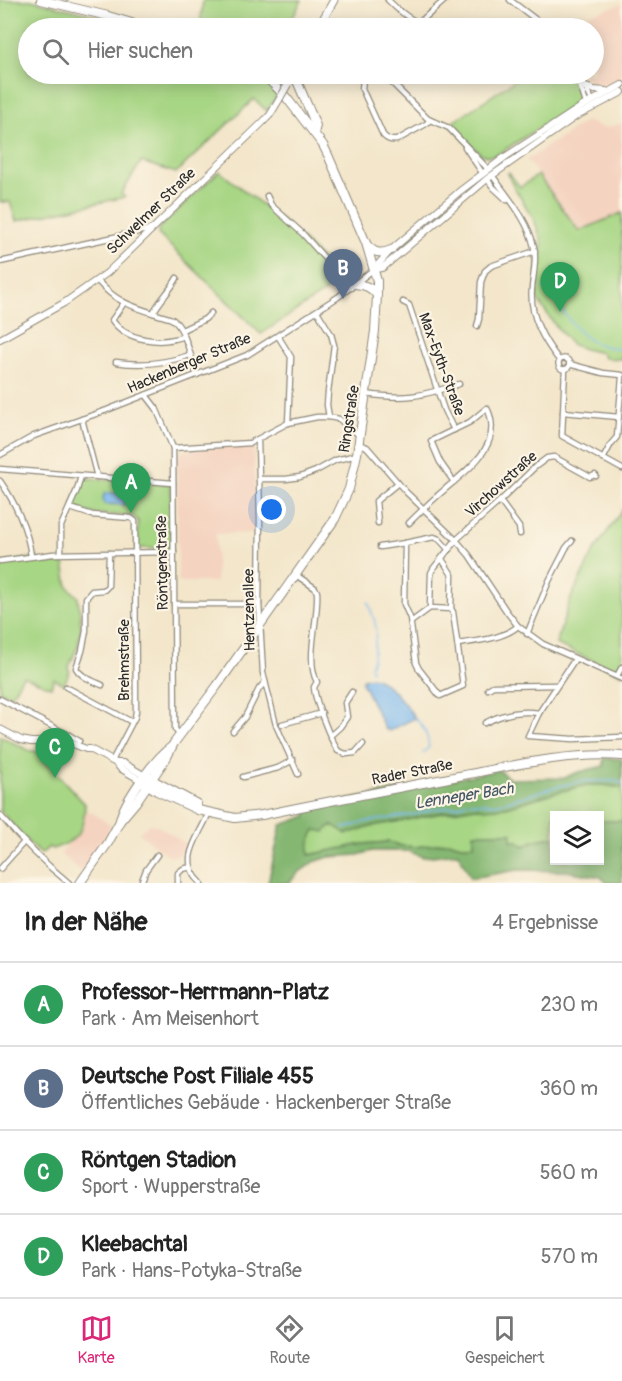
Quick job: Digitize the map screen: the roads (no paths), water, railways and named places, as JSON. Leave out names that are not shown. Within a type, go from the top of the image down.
[{"type":"main road","points":[[41,0],[115,18]]},
{"type":"main road","points":[[324,18],[334,0]]},
{"type":"main road","name":"Ringstraße","points":[[81,883],[120,822],[122,811],[147,780],[163,753],[180,736],[335,519],[351,483],[375,331],[377,295],[374,269],[366,243],[329,157],[314,133],[273,84]]},
{"type":"main road","points":[[298,84],[316,126],[314,133]]},
{"type":"main road","points":[[366,243],[370,249],[379,253],[391,250]]},
{"type":"main road","points":[[353,286],[367,286],[377,295]]},
{"type":"main road","name":"Rader Straße","points":[[147,780],[157,791],[198,810],[230,818],[251,817],[521,765],[584,756],[622,756]]},
{"type":"street","points":[[388,0],[409,18]]},
{"type":"street","points":[[425,18],[445,0]]},
{"type":"street","points":[[510,0],[534,18]]},
{"type":"street","name":"Schwelmer Straße","points":[[0,339],[64,303],[97,280],[270,115],[288,84]]},
{"type":"street","points":[[362,84],[362,89],[385,137],[389,140],[397,140],[430,120]]},
{"type":"street","points":[[392,84],[430,120],[446,126],[462,142],[488,174],[494,187],[516,208],[528,229],[535,251],[531,291],[538,327],[559,360],[560,368],[567,366],[622,376],[616,439],[603,459]]},
{"type":"street","points":[[581,84],[590,105]]},
{"type":"street","points":[[584,84],[590,105]]},
{"type":"street","name":"Hackenberger Straße","points":[[590,105],[609,90],[622,85]]},
{"type":"street","points":[[586,87],[597,91],[609,90]]},
{"type":"street","name":"Hackenberger Straße","points":[[374,269],[386,266],[521,145],[590,105],[622,92]]},
{"type":"street","name":"Hackenberger Straße","points":[[0,455],[34,436],[247,355],[353,286],[374,269],[391,250],[488,174]]},
{"type":"street","points":[[267,196],[268,201],[353,286]]},
{"type":"street","points":[[0,262],[153,228]]},
{"type":"street","points":[[477,326],[481,282],[485,272],[491,266],[535,251]]},
{"type":"street","points":[[153,313],[177,278]]},
{"type":"street","points":[[97,280],[104,289],[124,303],[174,320],[183,333],[197,375]]},
{"type":"street","name":"Max-Eyth-Straße","points":[[403,302],[409,305],[437,391],[453,430]]},
{"type":"street","points":[[124,303],[112,320],[113,323],[138,337],[155,340],[173,339],[211,314]]},
{"type":"street","points":[[317,311],[331,334],[334,345],[327,392],[329,417]]},
{"type":"street","points":[[278,336],[291,357],[288,423]]},
{"type":"street","points":[[116,362],[154,363],[190,355]]},
{"type":"street","points":[[559,360],[567,359],[562,436],[622,469]]},
{"type":"street","points":[[366,394],[404,398],[459,384]]},
{"type":"street","name":"Röntgenstraße","points":[[146,395],[156,408],[173,448],[175,729],[180,736]]},
{"type":"street","points":[[409,524],[475,463],[488,446],[492,427],[487,408],[470,422],[431,441],[440,462],[453,482]]},
{"type":"street","points":[[563,412],[619,417]]},
{"type":"street","points":[[173,448],[250,443],[288,423],[303,419],[329,417],[342,420],[398,483],[469,555],[507,612],[527,634],[543,644],[620,678],[622,667]]},
{"type":"street","points":[[82,419],[97,477]]},
{"type":"street","name":"Hentzenallee","points":[[258,440],[259,604],[265,682],[276,725],[298,774]]},
{"type":"street","points":[[259,479],[300,477],[336,460],[357,454],[372,454]]},
{"type":"street","name":"Virchowstraße","points":[[430,608],[432,572],[456,540],[535,467],[551,457],[556,457],[590,477],[596,476]]},
{"type":"street","points":[[0,469],[173,483]]},
{"type":"street","points":[[61,554],[61,526],[81,476]]},
{"type":"street","points":[[0,481],[18,513],[30,543],[31,556]]},
{"type":"street","points":[[378,523],[376,501],[398,483]]},
{"type":"street","points":[[500,501],[519,527],[520,534]]},
{"type":"street","name":"Brehmstraße","points":[[70,508],[92,515],[134,519],[136,711],[114,762]]},
{"type":"street","points":[[380,547],[434,537],[449,550]]},
{"type":"street","points":[[527,634],[549,581],[572,540]]},
{"type":"street","points":[[405,543],[404,604],[411,622],[417,665],[440,696],[463,686],[451,609],[452,575],[442,559]]},
{"type":"street","points":[[0,561],[61,554],[174,552]]},
{"type":"street","points":[[102,686],[82,675],[76,668],[86,631],[86,598],[92,591],[104,590],[108,586],[109,553]]},
{"type":"street","points":[[296,575],[315,588],[317,592],[312,668],[317,682],[314,692],[322,713],[337,750],[342,753],[355,753],[363,744]]},
{"type":"street","points":[[174,604],[259,604]]},
{"type":"street","points":[[411,622],[430,608],[451,609]]},
{"type":"street","points":[[458,645],[486,640],[512,631],[518,626]]},
{"type":"street","points":[[575,659],[538,713],[528,736],[573,739],[622,737]]},
{"type":"street","points":[[233,731],[245,717],[265,682]]},
{"type":"street","points":[[488,689],[557,685]]},
{"type":"street","points":[[66,687],[132,722]]},
{"type":"street","points":[[331,735],[347,717],[345,703],[352,692]]},
{"type":"street","points":[[0,699],[79,741]]},
{"type":"street","points":[[485,723],[495,717],[514,712],[538,713]]},
{"type":"street","points":[[282,724],[322,713]]},
{"type":"street","points":[[0,729],[21,740],[31,742],[79,741]]},
{"type":"street","points":[[57,729],[67,742]]},
{"type":"street","points":[[67,742],[69,734]]},
{"type":"street","name":"Rader Straße","points":[[79,741],[88,745],[90,749]]},
{"type":"street","name":"Rader Straße","points":[[67,742],[90,749],[114,762],[123,764],[147,780]]},
{"type":"street","points":[[243,777],[278,768],[293,760]]},
{"type":"street","points":[[201,883],[191,867],[190,858],[192,848],[209,812]]},
{"type":"street","points":[[0,815],[48,866],[69,883]]},
{"type":"street","points":[[0,869],[24,842]]},
{"type":"street","points":[[141,883],[148,867],[157,855]]},
{"type":"street","points":[[178,883],[178,873],[191,867]]},
{"type":"water","points":[[105,493],[125,493],[125,505],[104,504]]},
{"type":"water","points":[[371,677],[390,687],[415,718],[389,731],[385,729],[362,682],[363,679]]},
{"type":"waterway","points":[[544,287],[583,335],[600,345],[622,350]]},
{"type":"waterway","points":[[368,602],[376,630]]},
{"type":"waterway","points":[[372,671],[370,667],[376,633]]},
{"type":"waterway","points":[[415,718],[428,739],[429,747],[423,753]]},
{"type":"waterway","name":"Lenneper Bach","points":[[344,827],[469,802],[495,804],[582,781],[622,783]]},
{"type":"place","name":"Deutsche Post Filiale 455","points":[[343,299]]},
{"type":"place","name":"Kleebachtal","points":[[560,312]]},
{"type":"place","name":"Professor-Herrmann-Platz","points":[[131,513]]},
{"type":"place","name":"Röntgen Stadion","points":[[55,778]]}]
